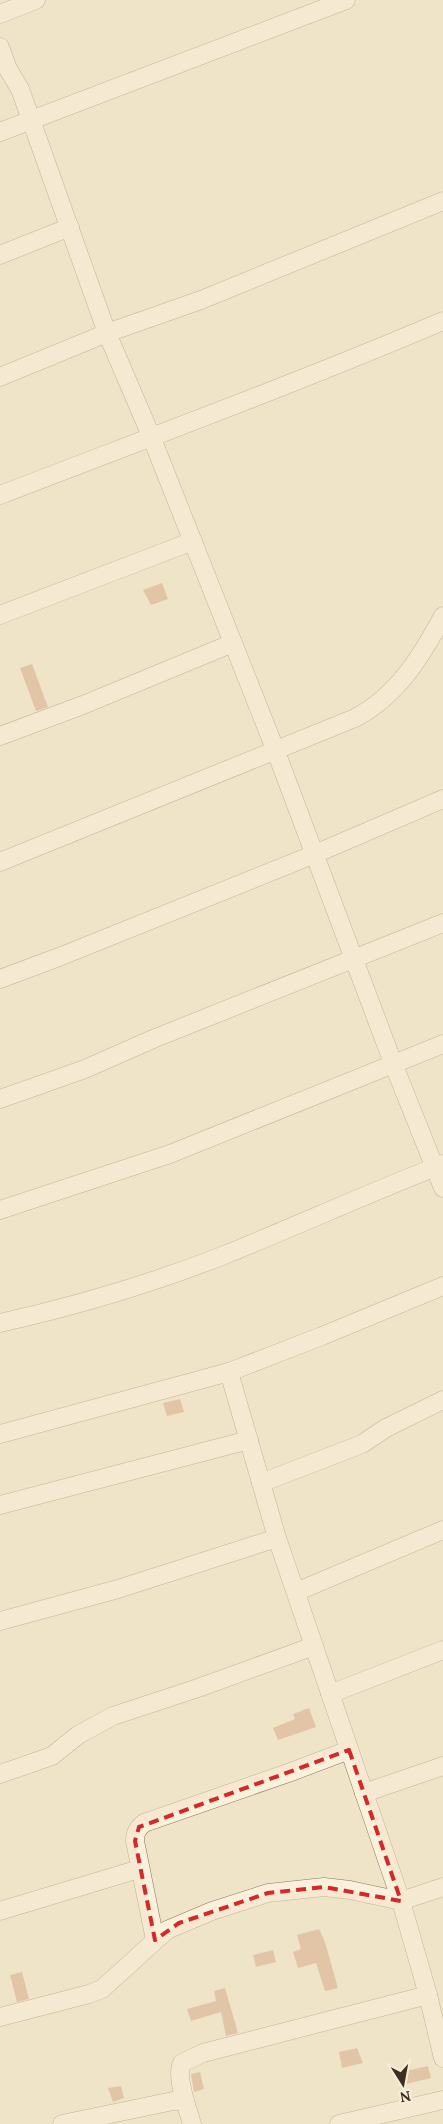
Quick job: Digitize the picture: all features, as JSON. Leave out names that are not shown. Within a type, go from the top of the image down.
[{"type":"street","points":[[0,14],[36,0]]},
{"type":"street","points":[[0,132],[346,0]]},
{"type":"street","points":[[0,47],[8,69],[20,89],[32,121],[107,333],[151,436],[275,749],[393,1063],[438,1166],[443,1188]]},
{"type":"street","points":[[0,377],[107,333],[201,300],[443,201]]},
{"type":"street","points":[[0,255],[70,227]]},
{"type":"street","points":[[0,495],[346,362],[443,321]]},
{"type":"street","points":[[0,615],[193,541]]},
{"type":"street","points":[[0,862],[355,718],[370,710],[386,698],[403,680],[429,642],[443,616]]},
{"type":"street","points":[[0,736],[83,705],[233,643]]},
{"type":"street","points":[[2,974],[59,957],[315,854],[443,799]]},
{"type":"street","points":[[0,1099],[84,1069],[153,1039],[443,923]]},
{"type":"street","points":[[0,1210],[170,1154],[443,1044]]},
{"type":"street","points":[[0,1323],[127,1290],[220,1256],[438,1166]]},
{"type":"street","points":[[0,1434],[229,1372],[443,1286]]},
{"type":"street","points":[[229,1372],[277,1538],[401,1901],[434,2005],[443,2058]]},
{"type":"street","points":[[261,1483],[362,1444],[386,1428],[443,1400]]},
{"type":"street","points":[[0,1505],[249,1440]]},
{"type":"street","points":[[296,1592],[443,1530]]},
{"type":"street","points":[[0,1621],[118,1589],[277,1538]]},
{"type":"street","points":[[0,1774],[52,1756],[78,1735],[113,1716],[198,1688],[314,1646]]},
{"type":"street","points":[[330,1694],[443,1650]]},
{"type":"street","points":[[155,1940],[139,1868],[135,1834],[144,1823],[349,1750]]},
{"type":"street","points":[[364,1793],[443,1766]]},
{"type":"street","points":[[0,1911],[139,1868]]},
{"type":"street","points":[[0,2017],[102,1989],[155,1940],[180,1923],[268,1893],[324,1887],[350,1890],[401,1901],[443,1887]]},
{"type":"street","points":[[192,2124],[185,2101],[180,2069],[182,2063],[188,2060],[203,2053],[434,2005]]},
{"type":"street","points":[[339,2124],[443,2100]]},
{"type":"street","points":[[62,2124],[173,2101],[185,2101]]},
{"type":"highlighted area","points":[[349,1750],[401,1901],[324,1887],[268,1893],[179,1923],[155,1940],[135,1841],[139,1827]]},
{"type":"building","points":[[162,583],[168,599],[151,605],[143,590]]},
{"type":"building","points":[[32,664],[48,707],[36,711],[20,668]]},
{"type":"building","points":[[180,1399],[184,1412],[167,1416],[163,1403]]},
{"type":"building","points":[[309,1708],[316,1727],[278,1740],[273,1728],[295,1719],[293,1714]]},
{"type":"building","points":[[319,1929],[325,1942],[338,1988],[325,1991],[316,1963],[298,1968],[293,1952],[301,1949],[297,1935]]},
{"type":"building","points":[[273,1950],[276,1962],[256,1967],[253,1955]]},
{"type":"building","points":[[22,1972],[29,1999],[17,2002],[10,1975]]},
{"type":"building","points":[[225,1988],[238,2033],[226,2036],[221,2012],[191,2021],[187,2009],[216,2001],[214,1991]]},
{"type":"building","points":[[357,2048],[363,2063],[342,2068],[339,2052]]},
{"type":"building","points":[[428,2066],[431,2078],[402,2085],[397,2073]]},
{"type":"building","points":[[200,2072],[204,2089],[194,2092],[191,2074]]},
{"type":"building","points":[[121,2086],[124,2098],[113,2102],[108,2088]]}]
